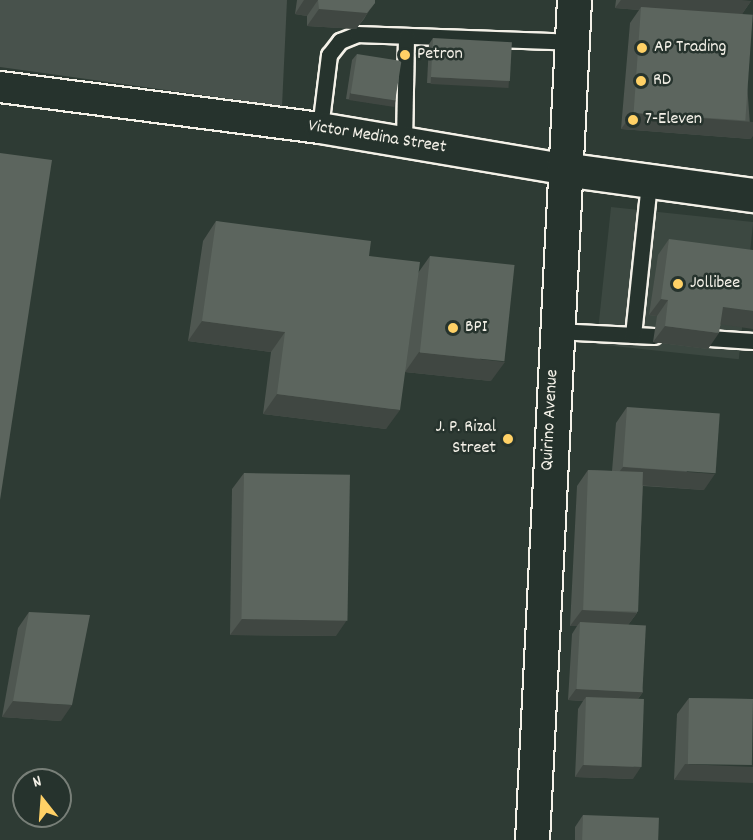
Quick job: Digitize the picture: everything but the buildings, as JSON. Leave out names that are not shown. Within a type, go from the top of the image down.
[{"type":"main road","name":"Quirino Avenue","points":[[532,840],[563,169],[574,0]]},
{"type":"main road","name":"Victor Medina Street","points":[[563,169],[753,195]]},
{"type":"street","name":"Victor Medina Street","points":[[0,87],[320,128],[563,169]]},
{"type":"lane","points":[[320,128],[329,56],[340,41],[357,34],[571,42]]},
{"type":"lane","points":[[404,142],[406,37]]},
{"type":"lane","points":[[633,335],[649,182]]},
{"type":"lane","points":[[556,331],[654,336]]},
{"type":"lane","points":[[709,338],[753,341]]},
{"type":"shaded area","points":[[0,0],[287,0],[282,106],[0,67]]},
{"type":"shaded area","name":"Jollibee","points":[[611,207],[753,222],[739,359],[597,344]]},
{"type":"place","name":"AP Trading","points":[[642,48]]},
{"type":"place","name":"Petron","points":[[405,55]]},
{"type":"place","name":"RD","points":[[641,81]]},
{"type":"place","name":"7-Eleven","points":[[633,120]]},
{"type":"place","name":"Jollibee","points":[[678,284]]},
{"type":"place","name":"BPI","points":[[453,328]]},
{"type":"place","name":"J. P. Rizal Street","points":[[508,439]]}]
